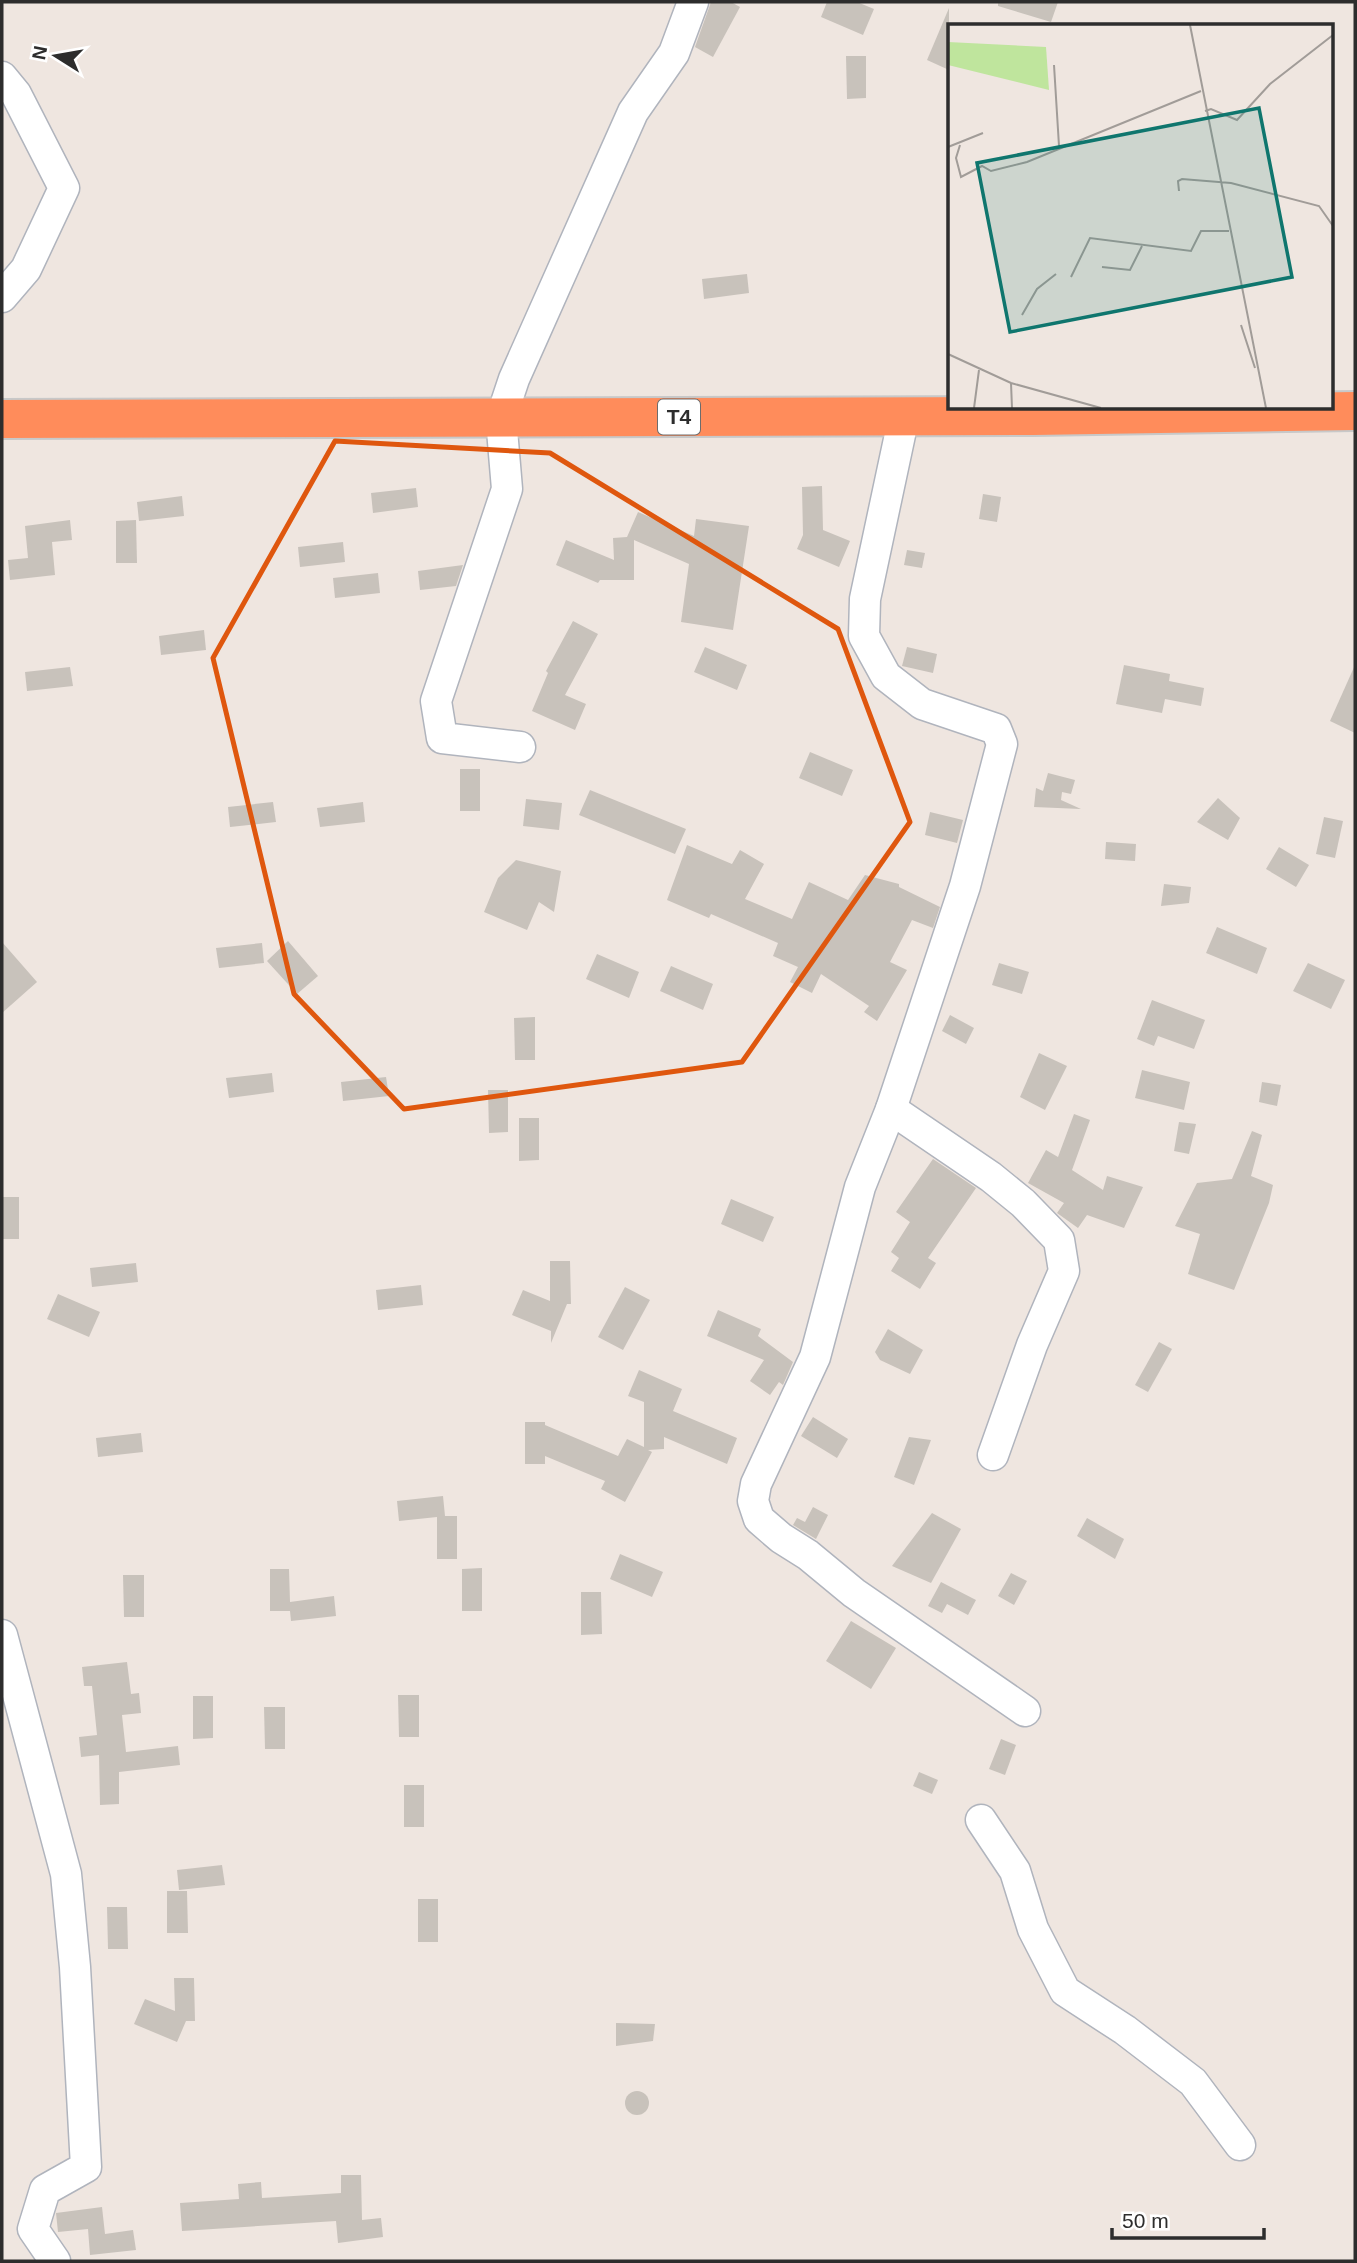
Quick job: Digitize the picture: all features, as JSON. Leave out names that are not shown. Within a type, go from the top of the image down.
[{"type":"highway","name":"T4","points":[[2,419],[904,416],[1355,411]]},
{"type":"street","points":[[520,747],[442,738],[436,701],[507,489],[501,418],[534,328],[633,112],[674,52],[694,2]]},
{"type":"street","points":[[2,78],[16,94],[64,188],[26,270],[2,297]]},
{"type":"street","points":[[904,416],[865,600],[864,636],[886,676],[922,704],[996,729],[1002,744],[965,886],[891,1108],[860,1187],[815,1357],[756,1484],[753,1501],[759,1519],[781,1538],[808,1555],[854,1593],[1025,1711]]},
{"type":"street","points":[[891,1108],[990,1177],[1023,1203],[1059,1240],[1064,1271],[1032,1345],[993,1455]]},
{"type":"street","points":[[2,1635],[66,1874],[75,1967],[86,2167],[45,2190],[33,2229],[55,2261]]},
{"type":"street","points":[[981,1820],[1015,1871],[1033,1929],[1065,1990],[1125,2030],[1194,2082],[1240,2145]]},
{"type":"highlighted area","points":[[335,441],[550,453],[838,629],[910,822],[742,1062],[404,1109],[294,994],[213,658]]},
{"type":"building","points":[[711,2],[731,2],[740,7],[713,57],[695,47]]},
{"type":"building","points":[[827,2],[857,2],[874,9],[863,35],[821,17]]},
{"type":"building","points":[[998,2],[1058,2],[1051,22],[998,6]]},
{"type":"building","points":[[949,8],[948,70],[927,60]]},
{"type":"building","points":[[846,56],[866,56],[866,98],[847,99]]},
{"type":"building","points":[[747,274],[749,293],[704,299],[702,279]]},
{"type":"building","points":[[822,486],[823,530],[850,541],[839,567],[797,549],[803,535],[802,487]]},
{"type":"building","points":[[416,488],[418,507],[373,513],[371,493]]},
{"type":"building","points":[[983,494],[1001,497],[997,522],[979,519]]},
{"type":"building","points":[[182,496],[184,516],[139,521],[137,502]]},
{"type":"building","points":[[638,512],[694,536],[696,519],[749,526],[733,630],[681,622],[689,564],[634,540],[634,580],[600,580],[598,583],[556,565],[566,540],[614,560],[613,538],[627,537]]},
{"type":"building","points":[[70,520],[72,540],[52,542],[55,575],[10,580],[8,560],[28,558],[25,526]]},
{"type":"building","points":[[136,520],[137,563],[116,563],[116,521]]},
{"type":"building","points":[[343,542],[345,562],[300,567],[298,547]]},
{"type":"building","points":[[907,550],[925,553],[922,568],[904,565]]},
{"type":"building","points":[[463,565],[456,586],[420,590],[418,571]]},
{"type":"building","points":[[378,573],[380,593],[335,598],[333,578]]},
{"type":"building","points":[[573,621],[598,634],[565,695],[586,704],[575,730],[532,711],[548,673],[546,671]]},
{"type":"building","points":[[204,630],[206,650],[161,655],[159,636]]},
{"type":"building","points":[[705,647],[747,665],[737,690],[694,672]]},
{"type":"building","points":[[907,647],[937,654],[933,673],[902,666]]},
{"type":"building","points":[[1124,665],[1170,674],[1169,681],[1204,688],[1201,706],[1165,699],[1162,713],[1116,704]]},
{"type":"building","points":[[1355,665],[1355,733],[1330,721]]},
{"type":"building","points":[[70,667],[73,686],[27,691],[25,672]]},
{"type":"building","points":[[810,752],[853,770],[842,796],[799,778]]},
{"type":"building","points":[[460,769],[480,769],[480,811],[460,811]]},
{"type":"building","points":[[1048,773],[1075,780],[1071,794],[1062,792],[1061,800],[1081,809],[1034,807],[1036,788],[1043,791]]},
{"type":"building","points":[[590,790],[686,829],[675,854],[579,815]]},
{"type":"building","points":[[1218,798],[1240,818],[1228,840],[1197,822]]},
{"type":"building","points":[[526,799],[562,803],[559,830],[523,826]]},
{"type":"building","points":[[273,802],[276,822],[230,827],[228,807]]},
{"type":"building","points":[[363,802],[365,822],[320,827],[317,808]]},
{"type":"building","points":[[930,812],[963,820],[957,843],[925,835]]},
{"type":"building","points":[[1324,817],[1343,821],[1335,858],[1316,854]]},
{"type":"building","points":[[1106,842],[1136,844],[1135,861],[1105,859]]},
{"type":"building","points":[[687,845],[732,864],[740,850],[764,864],[745,899],[792,919],[809,882],[848,900],[865,875],[899,884],[899,887],[940,907],[933,928],[912,920],[890,962],[907,970],[877,1021],[864,1012],[869,1006],[821,974],[812,993],[790,982],[798,967],[773,956],[778,943],[711,914],[709,918],[667,900]]},
{"type":"building","points":[[1279,847],[1309,865],[1296,887],[1266,869]]},
{"type":"building","points":[[516,860],[561,871],[554,912],[539,902],[527,930],[484,912],[498,878]]},
{"type":"building","points":[[1164,884],[1191,887],[1189,903],[1161,906]]},
{"type":"building","points":[[1217,927],[1267,948],[1257,974],[1206,953]]},
{"type":"building","points":[[288,941],[318,976],[297,994],[267,961]]},
{"type":"building","points":[[2,942],[37,982],[2,1013]]},
{"type":"building","points":[[262,943],[264,963],[219,968],[216,948]]},
{"type":"building","points":[[597,954],[639,972],[629,998],[586,979]]},
{"type":"building","points":[[999,963],[1029,972],[1022,994],[992,985]]},
{"type":"building","points":[[1308,963],[1345,980],[1331,1009],[1293,991]]},
{"type":"building","points":[[671,966],[713,984],[703,1010],[660,991]]},
{"type":"building","points":[[1152,1000],[1205,1020],[1194,1049],[1158,1036],[1154,1046],[1137,1039]]},
{"type":"building","points":[[950,1015],[974,1028],[966,1044],[942,1031]]},
{"type":"building","points":[[535,1017],[535,1060],[515,1060],[514,1018]]},
{"type":"building","points":[[1039,1053],[1067,1066],[1045,1110],[1020,1097]]},
{"type":"building","points":[[1142,1070],[1190,1082],[1184,1110],[1135,1098]]},
{"type":"building","points":[[272,1073],[274,1092],[229,1098],[226,1078]]},
{"type":"building","points":[[386,1077],[389,1096],[343,1101],[341,1082]]},
{"type":"building","points":[[1262,1082],[1281,1085],[1277,1106],[1259,1102]]},
{"type":"building","points":[[488,1090],[508,1090],[508,1132],[489,1133]]},
{"type":"building","points":[[1074,1114],[1090,1120],[1072,1170],[1103,1190],[1107,1176],[1143,1187],[1124,1228],[1087,1215],[1078,1228],[1057,1213],[1064,1203],[1028,1183],[1046,1150],[1058,1157]]},
{"type":"building","points":[[519,1118],[539,1118],[539,1160],[519,1161]]},
{"type":"building","points":[[1179,1122],[1196,1124],[1189,1154],[1174,1151]]},
{"type":"building","points":[[1252,1131],[1262,1135],[1251,1176],[1273,1185],[1269,1203],[1234,1290],[1188,1274],[1200,1234],[1175,1226],[1197,1183],[1232,1179]]},
{"type":"building","points":[[933,1159],[976,1188],[928,1258],[936,1263],[920,1289],[891,1271],[899,1258],[891,1252],[910,1222],[896,1212]]},
{"type":"building","points":[[2,1197],[19,1197],[19,1239],[2,1239]]},
{"type":"building","points":[[731,1199],[774,1217],[763,1242],[721,1224]]},
{"type":"building","points":[[550,1261],[570,1261],[571,1304],[567,1304],[551,1343],[551,1331],[512,1315],[523,1290],[550,1301]]},
{"type":"building","points":[[136,1263],[138,1282],[92,1287],[90,1268]]},
{"type":"building","points":[[421,1285],[423,1305],[378,1310],[376,1290]]},
{"type":"building","points":[[625,1287],[650,1300],[623,1350],[598,1337]]},
{"type":"building","points":[[58,1294],[100,1312],[89,1337],[47,1319]]},
{"type":"building","points":[[718,1310],[761,1329],[758,1336],[793,1362],[783,1385],[779,1382],[770,1395],[750,1381],[764,1360],[707,1336]]},
{"type":"building","points":[[888,1329],[923,1350],[910,1374],[880,1360],[875,1352]]},
{"type":"building","points":[[1159,1342],[1172,1349],[1148,1392],[1135,1385]]},
{"type":"building","points":[[639,1370],[682,1389],[673,1411],[737,1438],[727,1464],[664,1437],[664,1449],[648,1450],[652,1452],[625,1502],[601,1489],[605,1481],[545,1456],[545,1464],[525,1464],[525,1422],[545,1422],[545,1425],[618,1456],[627,1439],[644,1447],[644,1402],[628,1396]]},
{"type":"building","points":[[813,1417],[848,1439],[837,1458],[801,1436]]},
{"type":"building","points":[[141,1433],[143,1452],[98,1457],[96,1438]]},
{"type":"building","points":[[909,1437],[931,1440],[914,1485],[894,1477]]},
{"type":"building","points":[[443,1496],[445,1516],[457,1516],[457,1559],[437,1559],[437,1517],[399,1521],[397,1501]]},
{"type":"building","points":[[813,1507],[828,1515],[816,1539],[793,1525],[797,1518],[805,1522]]},
{"type":"building","points":[[932,1513],[961,1529],[931,1583],[892,1566]]},
{"type":"building","points":[[1087,1518],[1124,1539],[1115,1559],[1077,1536]]},
{"type":"building","points":[[620,1554],[663,1572],[652,1597],[610,1579]]},
{"type":"building","points":[[482,1568],[482,1611],[462,1611],[462,1569]]},
{"type":"building","points":[[270,1569],[289,1569],[290,1602],[334,1596],[336,1616],[291,1621],[290,1611],[270,1611]]},
{"type":"building","points":[[1011,1573],[1027,1581],[1014,1605],[998,1596]]},
{"type":"building","points":[[123,1575],[144,1575],[144,1617],[124,1617]]},
{"type":"building","points":[[941,1582],[976,1600],[968,1615],[947,1604],[942,1613],[928,1606]]},
{"type":"building","points":[[581,1592],[601,1592],[602,1634],[581,1635]]},
{"type":"building","points":[[851,1621],[896,1648],[871,1689],[826,1661]]},
{"type":"building","points":[[127,1662],[131,1694],[139,1693],[141,1713],[122,1715],[126,1752],[178,1746],[180,1765],[119,1772],[119,1804],[100,1805],[99,1755],[81,1757],[79,1737],[97,1735],[92,1686],[84,1686],[82,1667]]},
{"type":"building","points":[[398,1695],[419,1695],[419,1737],[399,1737]]},
{"type":"building","points":[[193,1696],[213,1696],[213,1738],[193,1739]]},
{"type":"building","points":[[264,1707],[285,1707],[285,1749],[265,1749]]},
{"type":"building","points":[[1001,1739],[1016,1745],[1005,1775],[989,1769]]},
{"type":"building","points":[[919,1772],[938,1780],[932,1794],[913,1786]]},
{"type":"building","points":[[404,1785],[424,1785],[424,1827],[404,1827]]},
{"type":"building","points":[[222,1865],[225,1885],[179,1890],[177,1870]]},
{"type":"building","points":[[167,1891],[187,1891],[188,1933],[167,1933]]},
{"type":"building","points":[[418,1899],[438,1899],[438,1942],[418,1942]]},
{"type":"building","points":[[107,1907],[127,1907],[128,1949],[108,1949]]},
{"type":"building","points":[[174,1978],[194,1978],[195,2021],[186,2021],[177,2042],[134,2024],[145,1999],[175,2011]]},
{"type":"building","points":[[616,2023],[655,2024],[653,2041],[616,2046]]},
{"type":"building","points":[[637,2091],[648,2098],[649,2103],[642,2114],[637,2115],[626,2108],[625,2103],[632,2092]]},
{"type":"building","points":[[341,2175],[361,2175],[362,2220],[381,2218],[383,2237],[338,2243],[336,2221],[182,2231],[180,2203],[239,2199],[238,2184],[261,2182],[262,2198],[341,2193]]},
{"type":"building","points":[[102,2207],[105,2234],[133,2230],[136,2250],[90,2255],[88,2229],[58,2232],[56,2213]]}]
